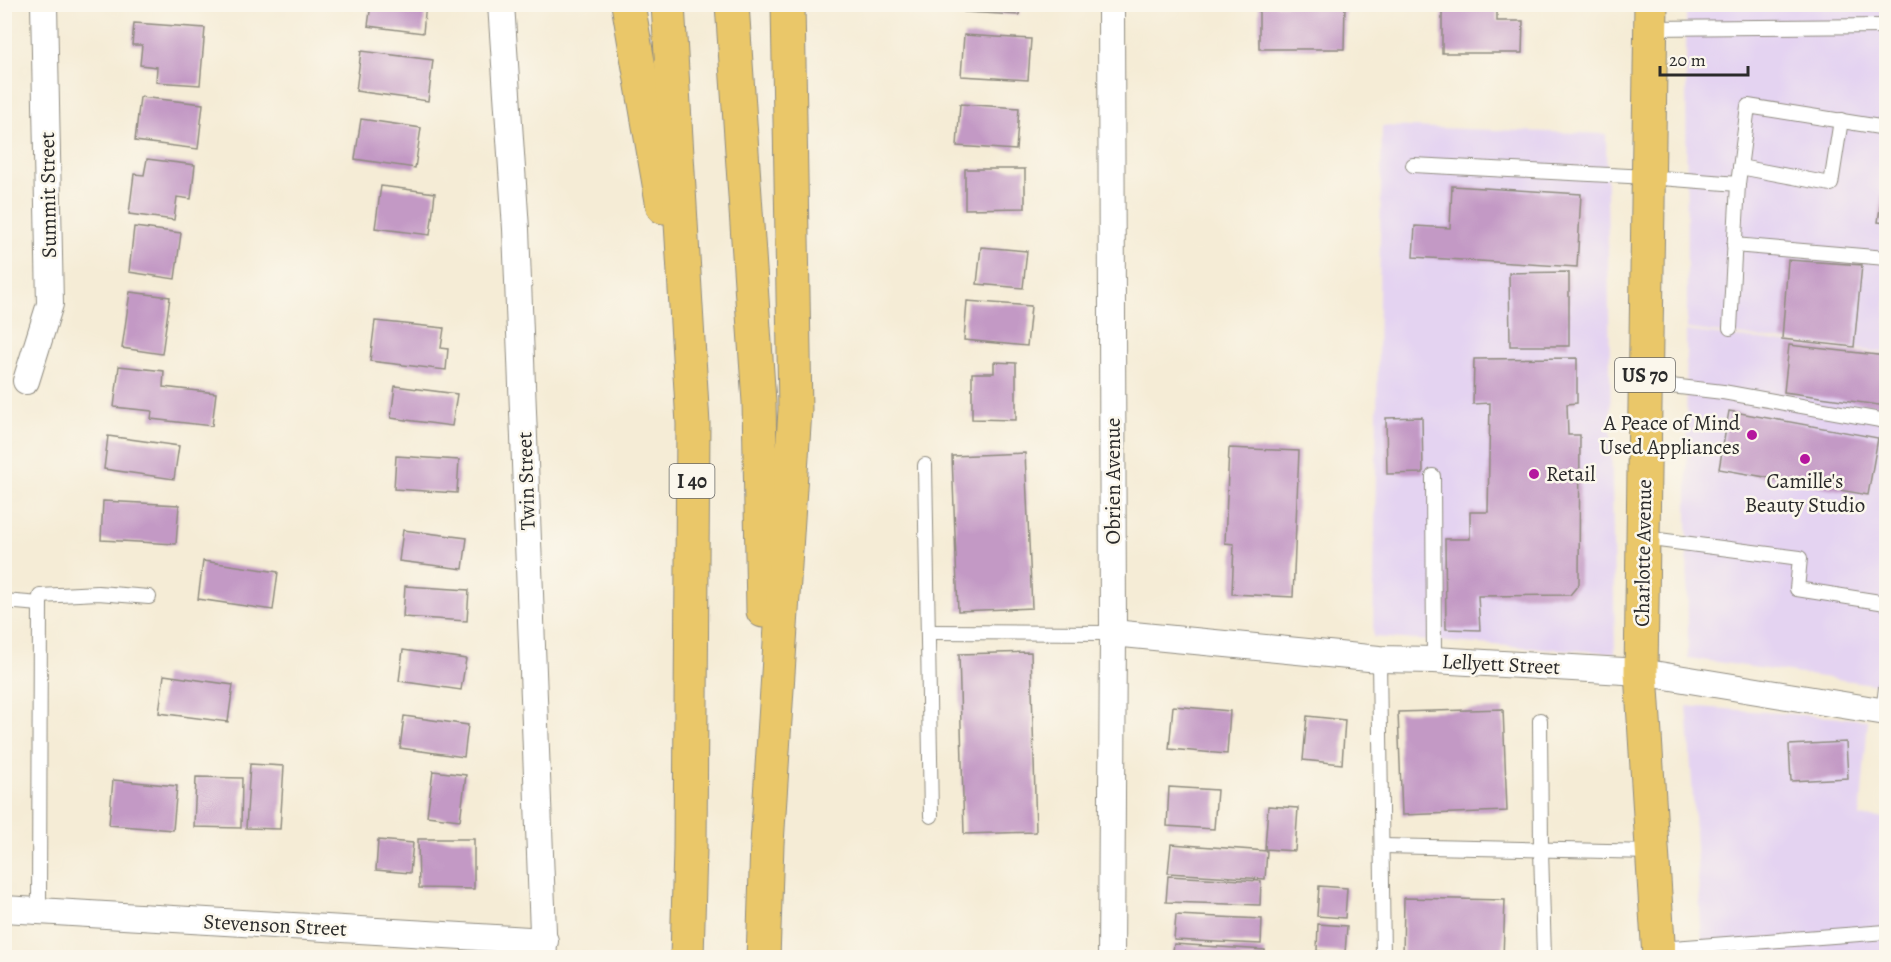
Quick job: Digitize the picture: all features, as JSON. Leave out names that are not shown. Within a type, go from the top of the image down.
[{"type":"main road","points":[[628,4],[689,353]]},
{"type":"main road","name":"I 40","points":[[668,4],[693,424],[687,957]]},
{"type":"main road","points":[[732,4],[759,402],[767,844]]},
{"type":"main road","points":[[763,957],[767,844],[795,410],[788,4]]},
{"type":"main road","name":"Charlotte Avenue","points":[[1651,16],[1641,672],[1659,953]]},
{"type":"street","name":"Summit Street","points":[[26,381],[50,304],[44,4]]},
{"type":"street","name":"Twin Street","points":[[501,4],[516,229],[544,949]]},
{"type":"street","name":"Obrien Avenue","points":[[1111,4],[1112,957]]},
{"type":"street","name":"Lellyett Street","points":[[1113,633],[1379,659],[1641,672],[1885,704]]},
{"type":"street","name":"Stevenson Street","points":[[4,909],[544,949]]},
{"type":"lane","points":[[1651,16],[1887,26]]},
{"type":"lane","points":[[1730,328],[1738,184],[1748,106],[1887,128]]},
{"type":"lane","points":[[1740,167],[1831,184],[1840,120]]},
{"type":"lane","points":[[1413,165],[1738,184]]},
{"type":"lane","points":[[1734,245],[1887,258]]},
{"type":"lane","points":[[1645,383],[1723,392],[1887,421]]},
{"type":"lane","points":[[925,465],[932,816]]},
{"type":"lane","points":[[1433,476],[1434,660]]},
{"type":"lane","points":[[1643,538],[1800,558],[1797,589],[1887,603]]},
{"type":"lane","points":[[39,910],[40,596],[98,593],[149,597]]},
{"type":"lane","points":[[4,601],[40,604]]},
{"type":"lane","points":[[928,632],[1113,633]]},
{"type":"lane","points":[[1379,659],[1383,957]]},
{"type":"lane","points":[[1540,720],[1544,957]]},
{"type":"lane","points":[[1382,846],[1652,852]]},
{"type":"lane","points":[[1659,953],[1887,932]]},
{"type":"shaded area","points":[[1686,5],[1886,5],[1886,353],[1687,329]]},
{"type":"shaded area","points":[[1382,126],[1606,134],[1615,653],[1373,637]]},
{"type":"shaded area","points":[[1686,331],[1886,355],[1886,686],[1688,658]]},
{"type":"shaded area","points":[[1687,706],[1868,720],[1860,817],[1886,818],[1886,957],[1703,957]]},
{"type":"building","points":[[371,4],[426,4],[423,33],[368,26]]},
{"type":"building","points":[[964,4],[1020,4],[1019,15],[964,12]]},
{"type":"building","points":[[1442,4],[1497,4],[1497,21],[1523,21],[1522,53],[1442,53]]},
{"type":"building","points":[[1259,5],[1345,5],[1344,49],[1259,49]]},
{"type":"building","points":[[134,23],[205,28],[200,85],[156,82],[157,67],[140,65],[142,45],[132,45]]},
{"type":"building","points":[[964,35],[1031,39],[1028,80],[961,76]]},
{"type":"building","points":[[361,51],[433,60],[428,101],[356,91]]},
{"type":"building","points":[[140,97],[203,104],[198,149],[135,141]]},
{"type":"building","points":[[960,104],[1019,108],[1016,150],[957,146]]},
{"type":"building","points":[[361,119],[421,128],[415,168],[355,159]]},
{"type":"building","points":[[147,159],[195,165],[191,199],[177,197],[174,220],[129,214],[134,174],[144,175]]},
{"type":"building","points":[[965,169],[1025,169],[1025,208],[965,209]]},
{"type":"building","points":[[1886,174],[1886,223],[1878,222]]},
{"type":"building","points":[[381,186],[435,193],[430,235],[375,228]]},
{"type":"building","points":[[1452,186],[1581,194],[1577,267],[1413,257],[1415,226],[1450,228]]},
{"type":"building","points":[[134,227],[181,233],[175,279],[129,272]]},
{"type":"building","points":[[981,247],[1027,251],[1023,288],[977,284]]},
{"type":"building","points":[[1788,260],[1862,265],[1854,347],[1782,339]]},
{"type":"building","points":[[1569,272],[1569,346],[1510,346],[1509,273]]},
{"type":"building","points":[[130,292],[170,297],[162,354],[122,348]]},
{"type":"building","points":[[967,301],[1031,306],[1027,346],[964,340]]},
{"type":"building","points":[[375,321],[444,328],[441,348],[448,349],[446,370],[370,361]]},
{"type":"building","points":[[1789,345],[1886,356],[1886,406],[1784,392]]},
{"type":"building","name":"Retail","points":[[1577,358],[1577,403],[1567,404],[1568,435],[1580,435],[1579,584],[1570,595],[1478,596],[1480,630],[1446,629],[1445,539],[1470,539],[1470,512],[1488,512],[1490,403],[1473,404],[1474,359]]},
{"type":"building","points":[[994,362],[1016,363],[1016,420],[972,419],[972,373],[994,373]]},
{"type":"building","points":[[119,366],[164,371],[163,387],[216,393],[212,426],[151,419],[152,411],[114,407]]},
{"type":"building","points":[[395,386],[457,394],[452,426],[391,418]]},
{"type":"building","points":[[1729,411],[1878,438],[1868,495],[1719,469]]},
{"type":"building","points":[[1422,417],[1423,473],[1387,474],[1386,418]]},
{"type":"building","points":[[108,436],[179,446],[174,479],[104,469]]},
{"type":"building","points":[[1229,448],[1299,451],[1293,597],[1232,594],[1234,544],[1225,543]]},
{"type":"building","points":[[1025,453],[1032,608],[958,611],[952,456]]},
{"type":"building","points":[[396,456],[459,460],[457,493],[394,489]]},
{"type":"building","points":[[103,501],[179,505],[176,544],[101,540]]},
{"type":"building","points":[[403,530],[467,538],[463,569],[399,561]]},
{"type":"building","points":[[203,561],[278,572],[273,610],[198,599]]},
{"type":"building","points":[[405,586],[469,590],[467,621],[403,617]]},
{"type":"building","points":[[403,650],[466,659],[461,690],[399,681]]},
{"type":"building","points":[[1031,652],[1036,832],[964,834],[959,654]]},
{"type":"building","points":[[164,675],[233,685],[228,722],[159,713]]},
{"type":"building","points":[[1173,706],[1230,711],[1227,754],[1169,749]]},
{"type":"building","points":[[1503,709],[1507,811],[1402,815],[1398,712]]},
{"type":"building","points":[[404,716],[468,725],[464,757],[400,748]]},
{"type":"building","points":[[1307,716],[1345,720],[1342,764],[1303,760]]},
{"type":"building","points":[[1846,742],[1848,778],[1791,781],[1789,745]]},
{"type":"building","points":[[250,764],[284,766],[280,829],[246,828]]},
{"type":"building","points":[[433,771],[466,775],[460,820],[427,816]]},
{"type":"building","points":[[196,777],[242,778],[241,828],[194,827]]},
{"type":"building","points":[[113,780],[177,786],[173,830],[109,825]]},
{"type":"building","points":[[1169,787],[1217,790],[1214,829],[1167,826]]},
{"type":"building","points":[[1268,806],[1298,808],[1295,851],[1265,849]]},
{"type":"building","points":[[418,839],[474,839],[474,889],[419,888]]},
{"type":"building","points":[[378,840],[413,843],[410,873],[376,870]]},
{"type":"building","points":[[1171,844],[1267,851],[1265,879],[1168,873]]},
{"type":"building","points":[[1168,876],[1261,881],[1260,905],[1166,902]]},
{"type":"building","points":[[1319,886],[1347,888],[1345,918],[1317,916]]},
{"type":"building","points":[[1404,898],[1505,900],[1503,958],[1403,958]]},
{"type":"building","points":[[1176,915],[1262,919],[1261,944],[1174,940]]},
{"type":"building","points":[[1318,924],[1347,926],[1345,953],[1317,951]]},
{"type":"building","points":[[1174,944],[1265,950],[1265,958],[1172,958]]},
{"type":"place","name":"A Peace of Mind Used Appliances","points":[[1752,435]]},
{"type":"place","name":"Camille's Beauty Studio","points":[[1805,459]]},
{"type":"place","name":"Retail","points":[[1534,474]]}]
